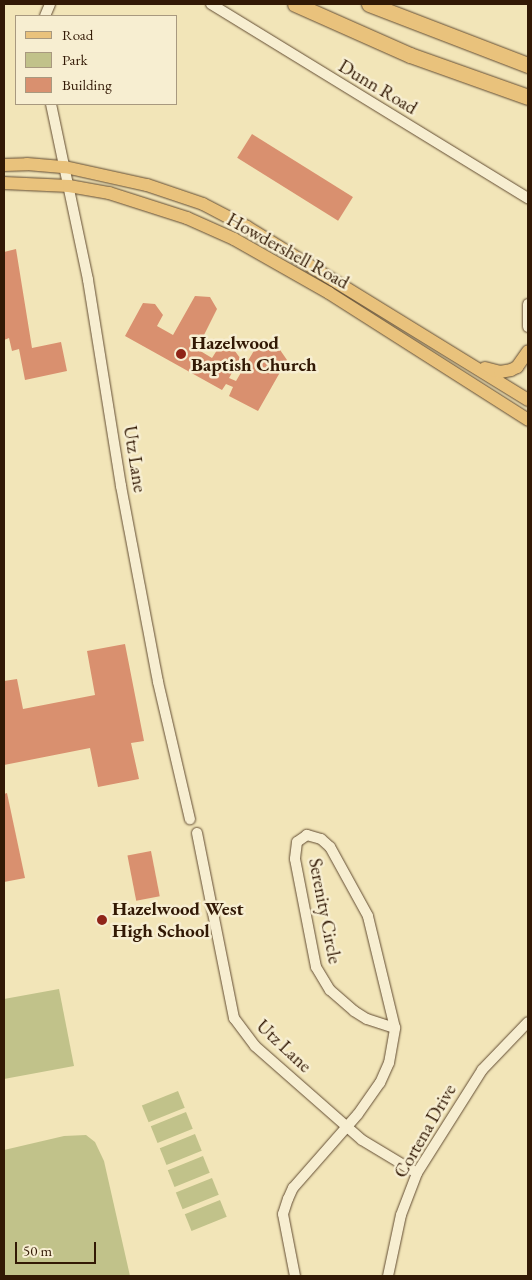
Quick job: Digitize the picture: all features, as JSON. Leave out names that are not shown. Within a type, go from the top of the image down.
[{"type":"highway","points":[[295,4],[410,55],[528,97]]},
{"type":"highway","points":[[369,4],[439,33],[528,65]]},
{"type":"main road","name":"Howdershell Road","points":[[4,165],[66,167],[147,185],[203,204],[247,228],[528,400]]},
{"type":"main road","name":"Howdershell Road","points":[[4,183],[69,186],[149,204],[234,239],[329,293],[528,420]]},
{"type":"main road","points":[[467,362],[489,370],[505,371],[517,367],[528,351]]},
{"type":"street","name":"Dunn Road","points":[[211,4],[528,198]]},
{"type":"street","name":"Utz Lane","points":[[50,105],[66,167],[158,682],[190,819]]},
{"type":"street","points":[[528,304],[528,327]]},
{"type":"street","name":"Utz Lane","points":[[196,833],[234,1018],[255,1046],[347,1127],[376,1151],[417,1173]]},
{"type":"street","name":"Serenity Circle","points":[[295,1276],[283,1214],[288,1199],[380,1083],[389,1063],[395,1028],[368,916],[330,847],[321,839],[307,835],[297,842],[295,859],[316,967],[330,990],[354,1011],[367,1019],[395,1028]]},
{"type":"street","name":"Cortena Drive","points":[[388,1276],[401,1215],[417,1173],[482,1070],[528,1022]]},
{"type":"green space","points":[[59,989],[74,1066],[4,1079],[4,999]]},
{"type":"green space","points":[[178,1091],[185,1108],[149,1122],[142,1106]]},
{"type":"green space","points":[[186,1112],[193,1129],[158,1143],[151,1126]]},
{"type":"green space","points":[[195,1134],[202,1151],[167,1165],[160,1148]]},
{"type":"green space","points":[[86,1135],[95,1142],[104,1161],[130,1276],[4,1276],[4,1150],[64,1136]]},
{"type":"green space","points":[[203,1156],[210,1173],[175,1187],[168,1170]]},
{"type":"green space","points":[[212,1178],[219,1195],[183,1209],[176,1193]]},
{"type":"green space","points":[[220,1200],[227,1217],[192,1231],[185,1214]]},
{"type":"building","points":[[252,134],[353,197],[338,221],[237,158]]},
{"type":"building","points":[[16,249],[32,348],[61,342],[67,371],[25,380],[19,349],[12,351],[9,338],[4,340],[4,252]]},
{"type":"building","name":"Hazelwood Baptish Church","points":[[195,296],[210,297],[217,309],[197,349],[212,358],[219,347],[232,347],[240,358],[229,378],[236,381],[258,344],[276,344],[287,360],[258,411],[229,396],[233,387],[226,384],[222,390],[125,336],[143,303],[155,304],[163,315],[157,326],[173,335]]},
{"type":"building","points":[[125,644],[144,741],[131,743],[139,779],[98,787],[90,748],[4,765],[4,681],[17,679],[23,709],[95,695],[87,651]]},
{"type":"building","points":[[7,793],[25,878],[4,882],[4,794]]},
{"type":"building","points":[[151,851],[160,896],[136,901],[127,856]]},
{"type":"place","name":"Hazelwood Baptish Church","points":[[181,354]]},
{"type":"place","name":"Hazelwood West High School","points":[[102,920]]}]
